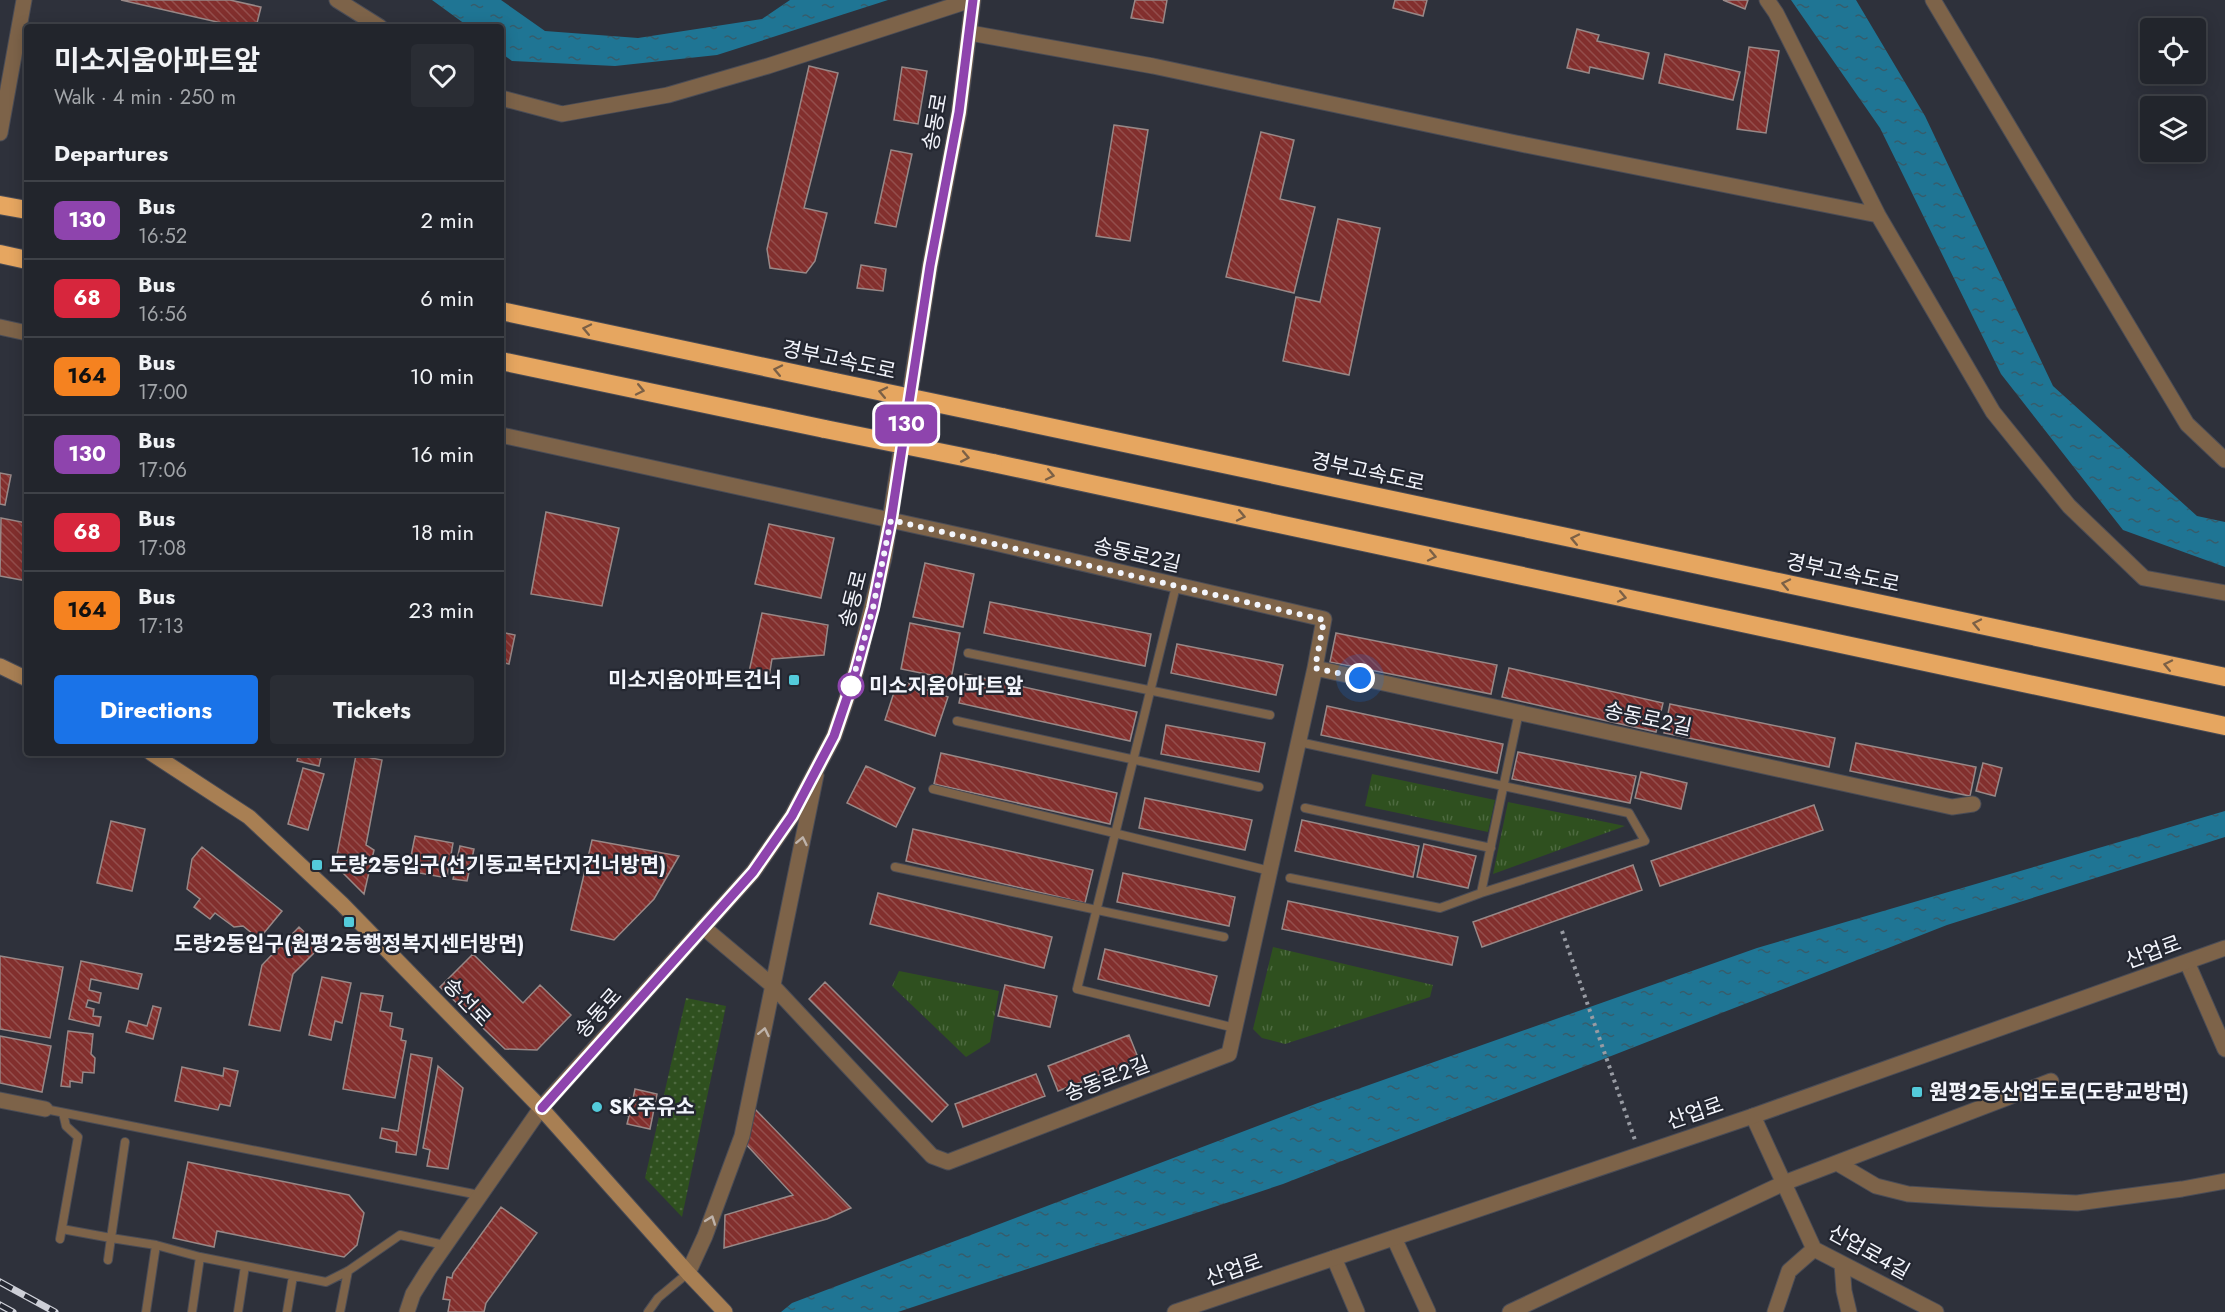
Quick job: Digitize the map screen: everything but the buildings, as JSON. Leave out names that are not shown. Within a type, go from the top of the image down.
[{"type":"highway","points":[[0,205],[23,209]]},
{"type":"highway","points":[[3,255],[24,259]]},
{"type":"highway","name":"경부고속도로","points":[[504,312],[2225,677]]},
{"type":"highway","points":[[504,362],[993,463],[2225,726]]},
{"type":"main road","points":[[0,666],[24,678]]},
{"type":"main road","name":"송선로","points":[[157,756],[249,817],[342,904],[542,1108],[725,1312]]},
{"type":"street","points":[[0,133],[24,0]]},
{"type":"street","points":[[337,0],[375,24]]},
{"type":"street","points":[[504,99],[562,114],[668,95],[768,66],[972,0]]},
{"type":"street","name":"송동로","points":[[406,1312],[412,1294],[444,1245],[542,1108],[753,872],[792,816],[834,736],[856,671],[873,608],[891,520],[930,266],[959,112],[971,26],[972,0]]},
{"type":"street","points":[[1767,0],[1776,13],[1878,215],[1993,412],[2069,506],[2144,578],[2225,593]]},
{"type":"street","points":[[1934,0],[2187,424],[2225,460]]},
{"type":"street","points":[[971,26],[1504,140],[1878,215]]},
{"type":"street","points":[[0,327],[24,332]]},
{"type":"street","name":"송동로2길","points":[[504,436],[891,520],[1324,620],[1229,1054],[948,1162],[932,1156],[773,986],[704,927]]},
{"type":"street","name":"송동로2길","points":[[1315,668],[1952,807],[1973,804]]},
{"type":"street","points":[[688,1273],[705,1236],[742,1136],[817,767]]},
{"type":"street","name":"산업로","points":[[1175,1312],[1753,1116],[2225,948]]},
{"type":"street","points":[[2187,962],[2225,1049]]},
{"type":"street","points":[[1510,1312],[1784,1184],[2051,1081]]},
{"type":"street","points":[[0,1100],[45,1109]]},
{"type":"street","name":"산업로4길","points":[[1753,1116],[1814,1249],[1936,1312]]},
{"type":"street","points":[[1837,1163],[1876,1186],[1908,1194],[2009,1200],[2077,1203],[2225,1181]]},
{"type":"street","points":[[1394,1238],[1428,1312]]},
{"type":"street","points":[[1775,1312],[1789,1271],[1814,1249]]},
{"type":"street","points":[[1334,1258],[1357,1312]]},
{"type":"street","points":[[1842,1264],[1844,1291],[1849,1312]]},
{"type":"lane","points":[[1176,586],[1077,989],[1235,1028]]},
{"type":"lane","points":[[968,653],[1270,715]]},
{"type":"lane","points":[[1481,892],[1519,712]]},
{"type":"lane","points":[[957,722],[1259,787]]},
{"type":"lane","points":[[1290,878],[1440,908],[1481,892],[1645,841],[1629,813],[1299,742]]},
{"type":"lane","points":[[933,789],[1270,871]]},
{"type":"lane","points":[[1305,808],[1491,848]]},
{"type":"lane","points":[[895,867],[1224,937]]},
{"type":"lane","points":[[45,1109],[479,1195]]},
{"type":"lane","points":[[60,1239],[78,1137],[66,1126],[63,1113]]},
{"type":"lane","points":[[108,1260],[125,1142]]},
{"type":"lane","points":[[62,1229],[156,1245],[200,1257],[326,1282],[348,1271],[400,1235],[444,1245]]},
{"type":"lane","points":[[146,1312],[156,1245]]},
{"type":"lane","points":[[192,1312],[200,1257]]},
{"type":"lane","points":[[238,1312],[245,1266]]},
{"type":"lane","points":[[340,1312],[348,1271]]},
{"type":"lane","points":[[648,1312],[658,1298],[688,1273]]},
{"type":"lane","points":[[287,1312],[293,1276]]},
{"type":"path","points":[[1562,931],[1640,1154]]},
{"type":"green space","points":[[1372,774],[1495,800],[1488,832],[1365,806]]},
{"type":"green space","points":[[1508,802],[1625,826],[1493,874]]},
{"type":"green space","points":[[1273,947],[1433,985],[1430,997],[1285,1044],[1262,1038],[1253,1029]]},
{"type":"green space","points":[[899,971],[999,991],[990,1042],[966,1057],[892,986]]},
{"type":"green space","points":[[686,998],[726,1006],[682,1217],[645,1178]]},
{"type":"water","points":[[432,0],[501,0],[545,31],[638,38],[762,19],[790,0],[888,0],[717,55],[615,66],[512,61],[504,55],[504,24],[465,24]]},
{"type":"water","points":[[1791,0],[1856,0],[1925,116],[2053,386],[2197,516],[2225,522],[2225,567],[2123,530],[2001,374],[1880,128]]},
{"type":"water","points":[[2225,811],[2225,837],[1947,925],[1283,1184],[898,1312],[781,1312],[792,1303],[1318,1103],[1757,948]]},
{"type":"railway","points":[[0,1282],[55,1312]]},
{"type":"railway","points":[[0,1305],[13,1312]]},
{"type":"bus line","name":"130","points":[[542,1108],[753,872],[792,816],[834,736],[856,671],[884,558],[930,266],[959,112],[973,0]]},
{"type":"place","name":"미소지움아파트건너","points":[[794,680]]},
{"type":"place","name":"미소지움아파트앞","points":[[851,686]]},
{"type":"place","name":"도량2동입구(선기동교복단지건너방면)","points":[[317,865]]},
{"type":"place","name":"도량2동입구(원평2동행정복지센터방면)","points":[[349,922]]},
{"type":"place","name":"원평2동산업도로(도량교방면)","points":[[1917,1092]]},
{"type":"place","name":"SK주유소","points":[[597,1107]]},
{"type":"route","points":[[851,686],[849,693],[873,608],[891,520],[1324,620],[1315,668],[1360,678]]}]
